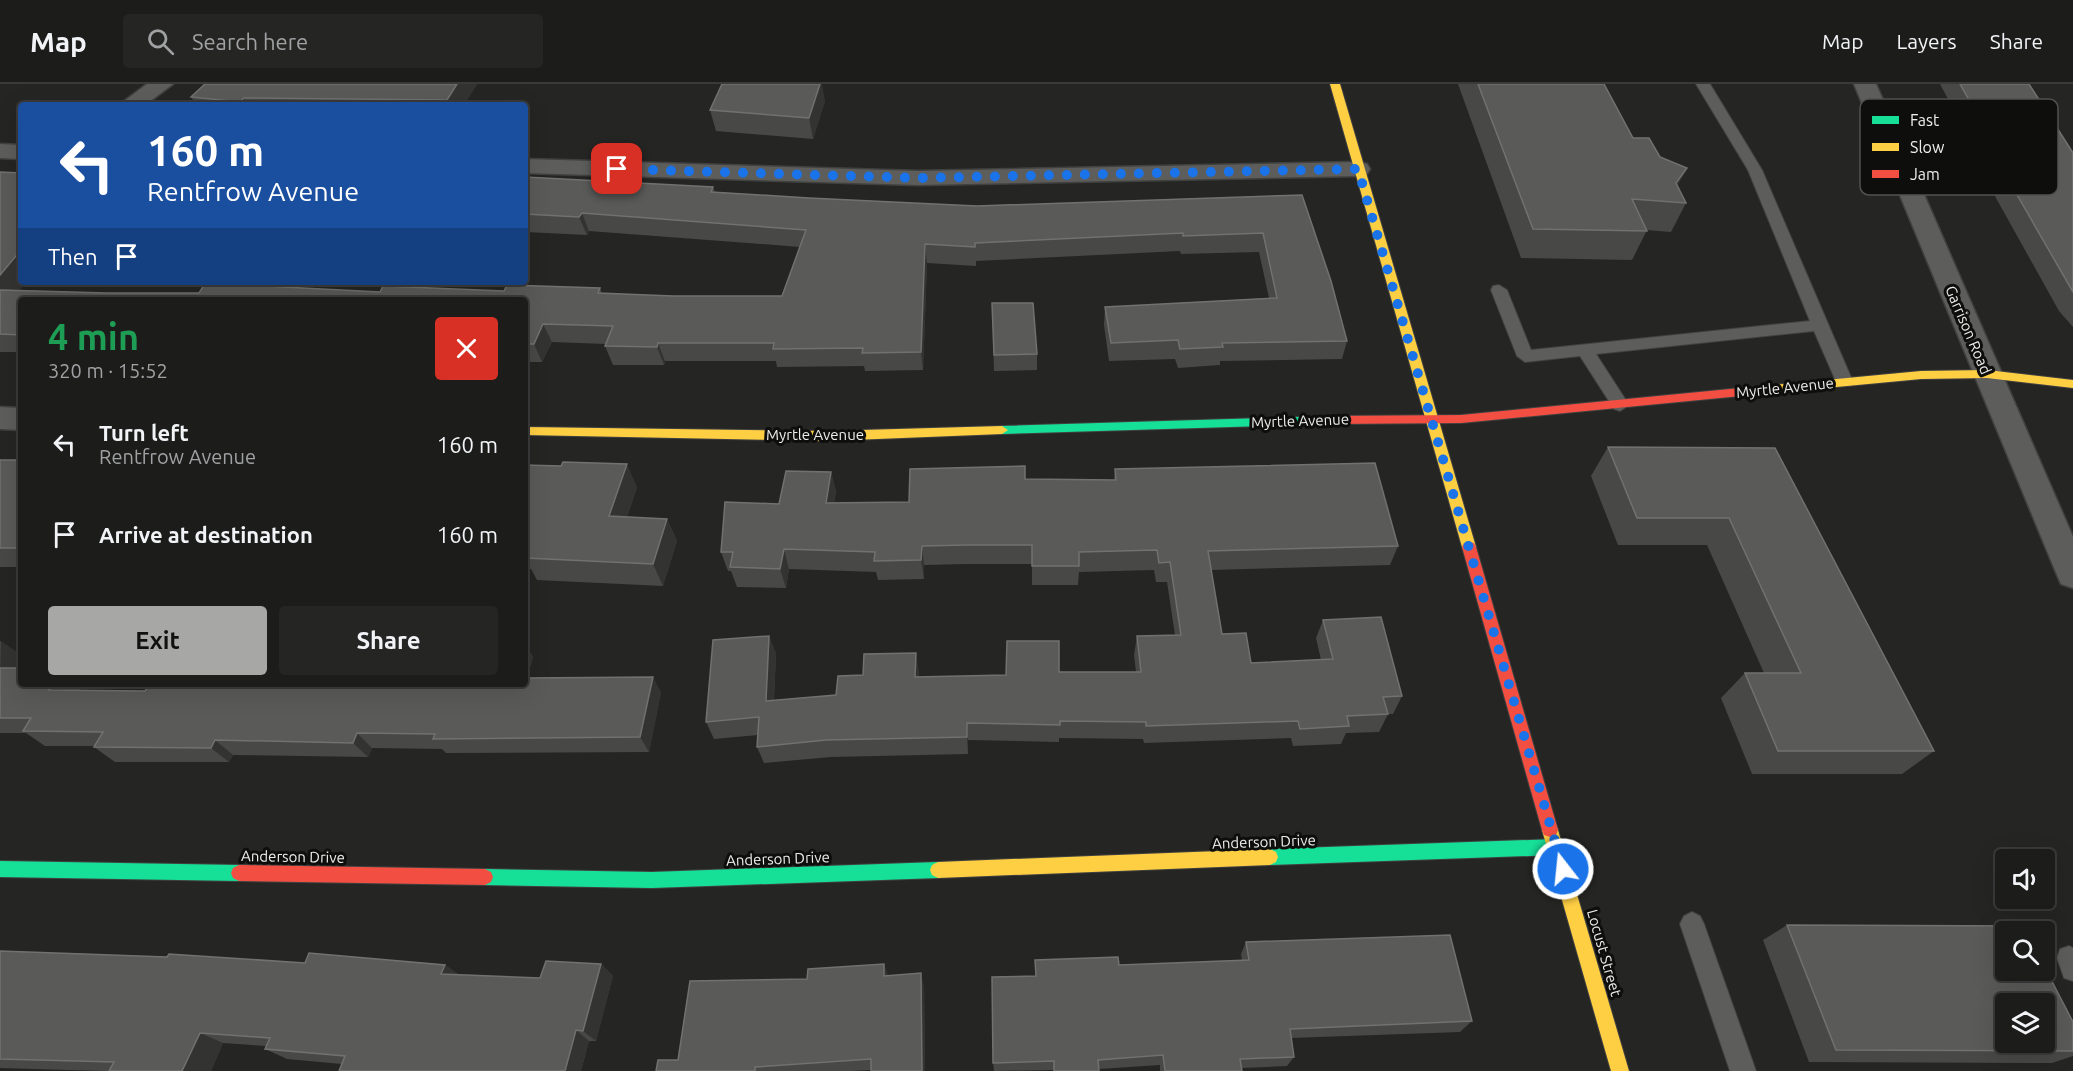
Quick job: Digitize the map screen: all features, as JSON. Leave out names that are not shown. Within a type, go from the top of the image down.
[{"type":"street","points":[[135,102],[162,84]]},
{"type":"street","name":"Locust Street","points":[[1335,84],[1620,1071]]},
{"type":"street","name":"Garrison Road","points":[[1865,84],[1871,99]]},
{"type":"street","points":[[0,152],[18,152]]},
{"type":"street","points":[[528,166],[918,178],[1358,169]]},
{"type":"street","name":"Garrison Road","points":[[1912,195],[2073,575]]},
{"type":"street","name":"Myrtle Avenue","points":[[528,431],[827,436],[1385,418],[1488,418],[1921,375],[1987,374],[2073,384]]},
{"type":"street","points":[[0,418],[18,419]]},
{"type":"street","name":"Anderson Drive","points":[[0,869],[652,880],[1557,847]]},
{"type":"lane","points":[[1703,84],[1755,170],[1844,382]]},
{"type":"lane","points":[[1499,290],[1525,356],[1821,325]]},
{"type":"lane","points":[[1585,350],[1620,405]]},
{"type":"lane","points":[[1692,924],[1743,1071]]},
{"type":"building","points":[[205,84],[457,84],[447,100],[244,98],[240,102],[191,97]]},
{"type":"building","points":[[722,84],[820,84],[809,118],[710,110]]},
{"type":"building","points":[[1478,84],[1604,84],[1633,138],[1649,138],[1660,157],[1687,168],[1676,183],[1686,203],[1632,199],[1647,231],[1533,229]]},
{"type":"building","points":[[1960,84],[2029,84],[2039,99],[1968,99]]},
{"type":"building","points":[[2058,129],[2073,153],[2073,292],[2017,195],[2058,195]]},
{"type":"building","points":[[0,172],[18,173],[18,254],[0,275]]},
{"type":"building","points":[[528,177],[713,187],[711,192],[977,206],[1302,195],[1331,281],[1347,341],[1222,343],[1223,347],[1180,349],[1178,340],[1111,343],[1105,307],[1277,298],[1263,233],[1183,236],[1183,233],[975,243],[975,247],[925,244],[921,352],[862,353],[863,348],[773,349],[774,343],[658,343],[657,347],[605,346],[613,326],[543,324],[534,344],[528,344],[528,297],[18,297],[18,335],[0,334],[0,290],[199,293],[204,285],[244,285],[380,292],[383,286],[504,291],[507,285],[600,288],[598,293],[673,296],[782,296],[806,230],[582,213],[579,217],[528,214]]},
{"type":"building","points":[[992,303],[1033,303],[1037,354],[994,355]]},
{"type":"building","points":[[1608,447],[1775,448],[1934,751],[1778,751],[1745,673],[1801,673],[1729,518],[1637,518]]},
{"type":"building","points":[[0,460],[18,460],[18,548],[0,548]]},
{"type":"building","points":[[563,462],[627,464],[609,516],[667,519],[653,564],[528,558],[528,465],[561,466]]},
{"type":"building","points":[[1375,463],[1398,546],[1208,551],[1222,634],[1246,633],[1251,663],[1333,659],[1323,620],[1381,617],[1402,696],[1383,697],[1388,714],[1347,716],[1349,726],[1300,729],[1298,721],[1146,726],[1146,722],[1060,721],[1060,725],[967,723],[967,737],[826,740],[757,747],[759,717],[706,722],[713,640],[769,636],[766,701],[836,695],[838,676],[863,675],[864,654],[916,653],[915,677],[1006,675],[1007,641],[1059,641],[1059,672],[1141,672],[1137,636],[1181,635],[1170,562],[1159,563],[1157,550],[1079,552],[1079,566],[1032,566],[1032,545],[922,546],[921,560],[874,561],[875,552],[784,549],[780,569],[730,567],[733,552],[721,552],[725,502],[779,504],[786,471],[831,472],[826,503],[909,502],[910,469],[1025,466],[1025,479],[1116,480],[1115,469]]},
{"type":"building","points":[[0,668],[18,668],[18,687],[51,687],[49,690],[145,691],[147,687],[528,687],[528,678],[653,677],[640,737],[433,739],[435,734],[357,733],[353,743],[215,740],[211,748],[94,747],[103,732],[23,731],[31,718],[0,718]]},
{"type":"building","points":[[1787,925],[1995,926],[1995,981],[2052,981],[2073,1022],[2073,1051],[2055,1051],[2055,993],[1995,993],[1995,1051],[1836,1050]]},
{"type":"building","points":[[1450,935],[1472,1021],[1290,1029],[1294,1057],[1240,1059],[1242,1071],[1165,1071],[1163,1055],[1098,1060],[1099,1071],[1054,1071],[1054,1061],[993,1063],[992,977],[1036,976],[1035,960],[1118,957],[1119,965],[1249,960],[1246,942]]},
{"type":"building","points":[[0,951],[167,957],[169,954],[305,963],[309,953],[445,965],[441,974],[540,978],[546,961],[601,964],[583,1031],[576,1030],[565,1071],[339,1071],[345,1056],[265,1049],[270,1038],[200,1033],[182,1071],[109,1071],[114,1062],[0,1059]]},
{"type":"building","points":[[884,964],[884,976],[921,973],[922,1071],[871,1071],[871,1059],[755,1067],[755,1071],[656,1071],[658,1060],[678,1060],[690,981],[807,979],[808,969]]},
{"type":"traffic: fast","points":[[1002,430],[1330,420]]},
{"type":"traffic: fast","points":[[1270,857],[1557,847]]},
{"type":"traffic: fast","points":[[0,869],[239,873]]},
{"type":"traffic: fast","points":[[485,877],[652,880],[938,870]]},
{"type":"traffic: slow","points":[[1335,84],[1469,547]]},
{"type":"traffic: slow","points":[[1761,390],[1921,375],[1987,374],[2073,384]]},
{"type":"traffic: slow","points":[[528,431],[827,436],[1002,430]]},
{"type":"traffic: slow","points":[[1550,830],[1620,1071]]},
{"type":"traffic: slow","points":[[938,870],[1270,857]]},
{"type":"traffic: jam","points":[[1330,420],[1461,419],[1761,390]]},
{"type":"traffic: jam","points":[[1469,547],[1550,830]]},
{"type":"traffic: jam","points":[[239,873],[485,877]]},
{"type":"route","points":[[617,169],[918,178],[1358,169],[1563,869]]}]
